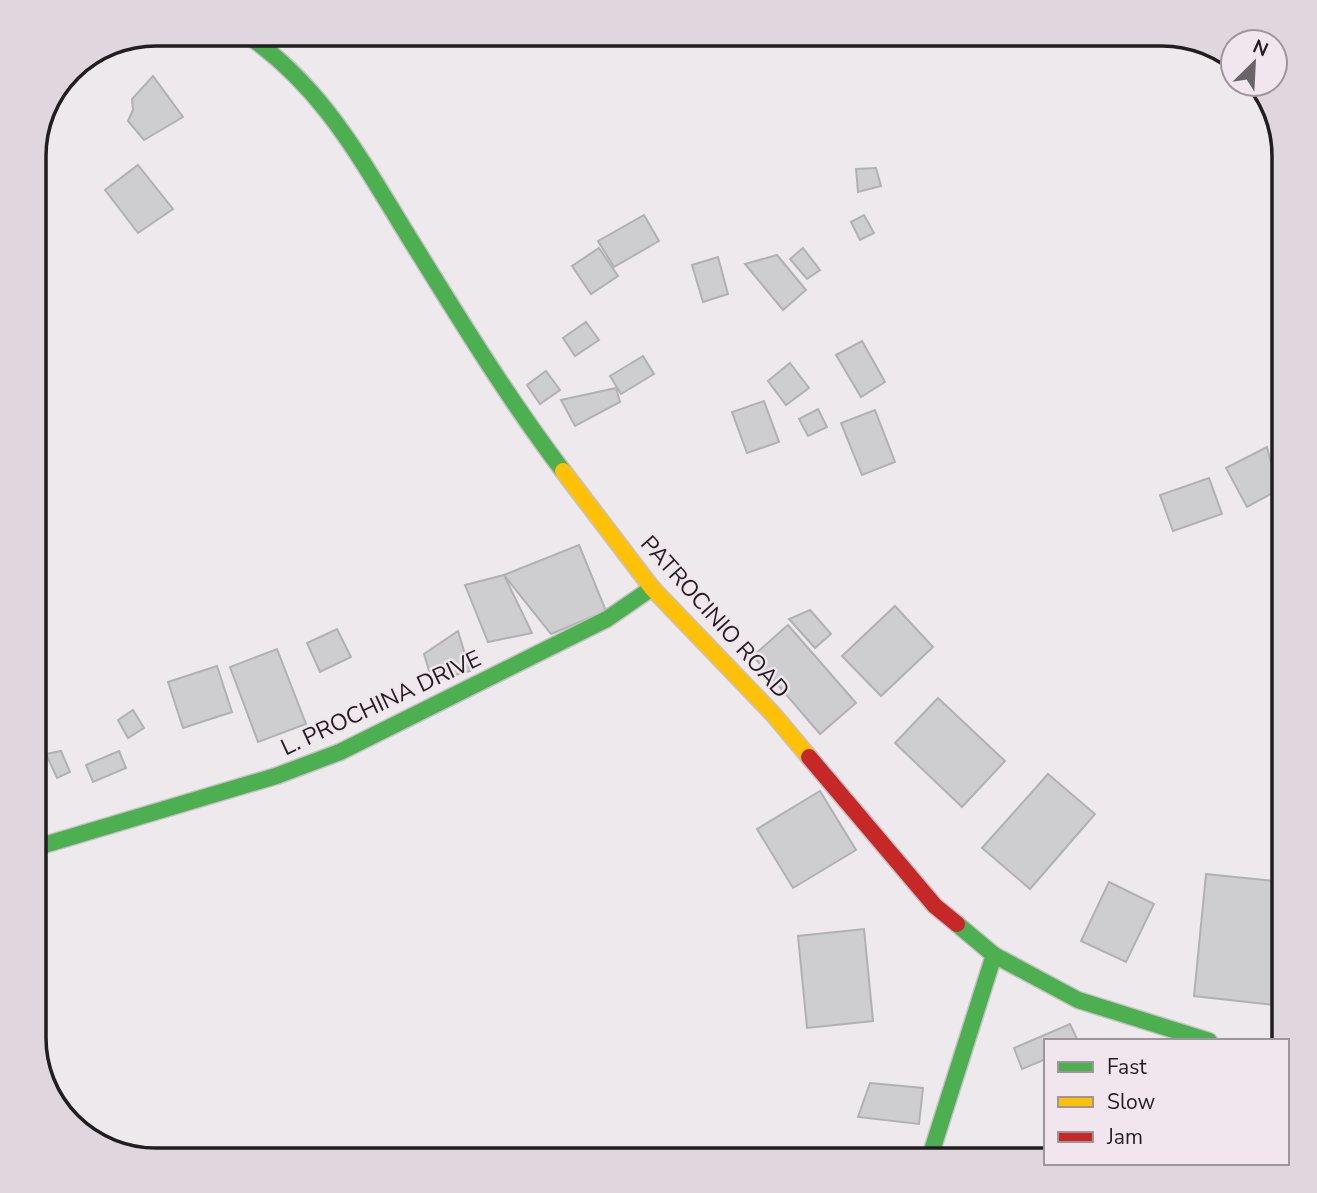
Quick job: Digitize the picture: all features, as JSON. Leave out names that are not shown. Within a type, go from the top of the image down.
[{"type":"street","name":"PATROCINIO ROAD","points":[[264,46],[330,111],[518,411],[652,588],[773,714],[935,906],[994,955],[1078,1000],[1203,1039]]},
{"type":"street","name":"L. PROCHINA DRIVE","points":[[46,844],[276,776],[340,752],[607,619],[652,588]]},
{"type":"street","points":[[933,1148],[994,955]]},
{"type":"building","points":[[153,76],[183,117],[144,140],[128,121],[133,110],[132,99]]},
{"type":"building","points":[[138,165],[173,209],[138,233],[105,190]]},
{"type":"building","points":[[876,168],[881,186],[858,192],[856,169]]},
{"type":"building","points":[[644,215],[659,241],[614,267],[598,241]]},
{"type":"building","points":[[864,215],[874,233],[860,240],[851,222]]},
{"type":"building","points":[[599,248],[618,276],[591,294],[572,266]]},
{"type":"building","points":[[803,248],[820,270],[807,279],[790,259]]},
{"type":"building","points":[[777,255],[806,290],[783,310],[745,264]]},
{"type":"building","points":[[718,257],[728,294],[703,302],[692,265]]},
{"type":"building","points":[[586,322],[599,340],[575,356],[563,338]]},
{"type":"building","points":[[862,341],[885,382],[861,397],[836,355]]},
{"type":"building","points":[[643,356],[654,374],[621,394],[610,376]]},
{"type":"building","points":[[790,363],[809,388],[786,405],[768,381]]},
{"type":"building","points":[[546,371],[560,390],[540,404],[527,385]]},
{"type":"building","points":[[616,388],[620,402],[575,426],[561,400]]},
{"type":"building","points":[[764,401],[779,442],[747,453],[732,412]]},
{"type":"building","points":[[818,409],[827,427],[808,436],[799,419]]},
{"type":"building","points":[[875,410],[895,462],[862,475],[841,423]]},
{"type":"building","points":[[1267,447],[1271,464],[1271,494],[1247,507],[1226,468]]},
{"type":"building","points":[[1209,478],[1222,514],[1173,531],[1160,495]]},
{"type":"building","points":[[579,545],[606,611],[551,634],[504,575]]},
{"type":"building","points":[[504,575],[532,633],[488,642],[465,585]]},
{"type":"building","points":[[895,606],[933,647],[881,696],[842,656]]},
{"type":"building","points":[[810,610],[831,634],[815,648],[789,619]]},
{"type":"building","points":[[788,625],[856,703],[820,734],[753,656]]},
{"type":"building","points":[[337,629],[351,657],[320,672],[307,643]]},
{"type":"building","points":[[458,631],[470,671],[432,681],[424,654]]},
{"type":"building","points":[[277,649],[306,724],[258,742],[230,667]]},
{"type":"building","points":[[217,666],[232,712],[183,728],[168,682]]},
{"type":"building","points":[[938,698],[1005,761],[962,807],[895,743]]},
{"type":"building","points":[[133,710],[144,728],[128,738],[118,720]]},
{"type":"building","points":[[61,751],[70,772],[57,778],[46,754]]},
{"type":"building","points":[[119,751],[126,768],[93,782],[86,765]]},
{"type":"building","points":[[1048,774],[1095,814],[1030,889],[982,848]]},
{"type":"building","points":[[820,791],[856,850],[793,888],[757,829]]},
{"type":"building","points":[[1206,874],[1272,881],[1272,1005],[1194,996]]},
{"type":"building","points":[[1109,882],[1154,904],[1126,962],[1081,941]]},
{"type":"building","points":[[864,929],[873,1021],[807,1028],[798,936]]},
{"type":"building","points":[[1070,1024],[1077,1039],[1044,1039],[1044,1060],[1022,1069],[1014,1048]]},
{"type":"building","points":[[870,1083],[923,1088],[919,1124],[858,1117]]},
{"type":"traffic: fast","points":[[261,46],[296,76],[338,126],[484,357],[563,471]]},
{"type":"traffic: fast","points":[[46,844],[276,776],[340,752],[607,619],[652,588]]},
{"type":"traffic: fast","points":[[957,924],[994,955],[1078,1000],[1203,1039]]},
{"type":"traffic: fast","points":[[933,1148],[994,955]]},
{"type":"traffic: slow","points":[[563,471],[652,588],[773,714],[809,757]]},
{"type":"traffic: jam","points":[[809,757],[935,906],[957,924]]}]
